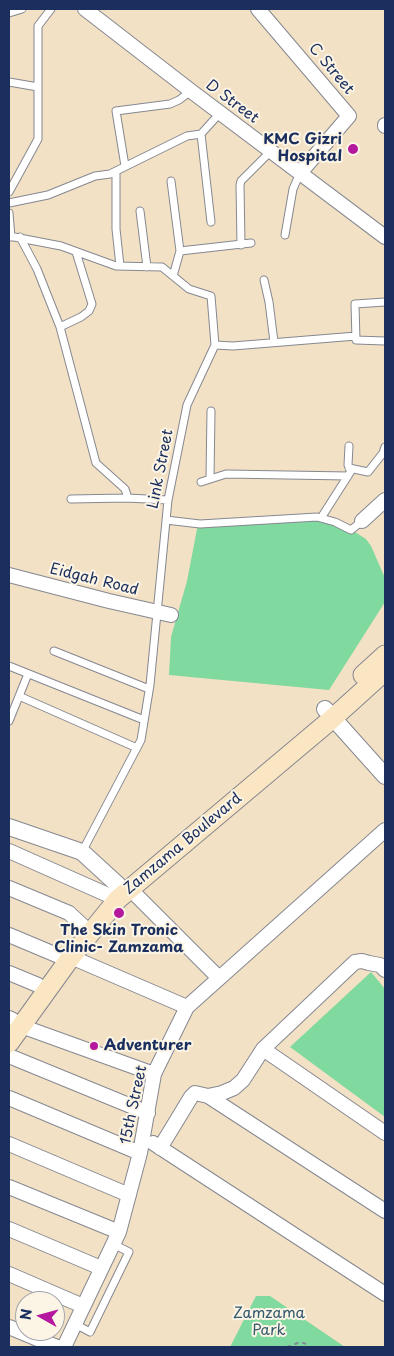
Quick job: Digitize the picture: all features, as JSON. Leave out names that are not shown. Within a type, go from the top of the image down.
[{"type":"main road","name":"Zamzama Boulevard","points":[[329,714],[385,655]]},
{"type":"main road","name":"Zamzama Boulevard","points":[[13,1022],[65,956],[83,926],[118,889],[329,714],[385,671]]},
{"type":"main road","name":"Zamzama Boulevard","points":[[9,1043],[13,1022],[38,985],[110,907],[118,889]]},
{"type":"street","name":"C Street","points":[[258,9],[349,116],[300,173]]},
{"type":"street","name":"D Street","points":[[94,11],[191,91],[385,237]]},
{"type":"street","points":[[362,521],[385,500]]},
{"type":"street","name":"Eidgah Road","points":[[9,575],[108,601],[171,615]]},
{"type":"street","points":[[329,714],[385,776]]},
{"type":"street","points":[[9,827],[82,852],[118,889],[219,978]]},
{"type":"street","name":"15th Street","points":[[64,1347],[116,1238],[144,1138],[154,1074],[187,1007],[385,830]]},
{"type":"street","points":[[9,851],[118,889]]},
{"type":"street","points":[[9,888],[69,913],[83,926]]},
{"type":"street","points":[[9,935],[65,956],[187,1007]]},
{"type":"street","points":[[208,1096],[234,1088],[243,1080],[263,1049],[355,962],[362,961],[380,965],[385,970]]},
{"type":"street","points":[[9,973],[38,985]]},
{"type":"street","points":[[13,1022],[154,1074]]},
{"type":"street","points":[[263,1049],[385,1133]]},
{"type":"street","points":[[9,1056],[148,1113]]},
{"type":"street","points":[[160,1148],[191,1097],[195,1093],[208,1096],[385,1211]]},
{"type":"street","points":[[9,1098],[140,1153]]},
{"type":"street","points":[[144,1138],[385,1294]]},
{"type":"street","points":[[9,1144],[129,1195]]},
{"type":"street","points":[[9,1187],[116,1238]]},
{"type":"street","points":[[9,1229],[101,1268]]},
{"type":"street","points":[[9,1274],[83,1306]]},
{"type":"street","points":[[9,1327],[57,1347]]},
{"type":"lane","points":[[9,13],[22,9]]},
{"type":"lane","points":[[9,192],[38,139],[38,26],[51,9]]},
{"type":"lane","points":[[9,82],[38,87]]},
{"type":"lane","points":[[125,166],[116,111],[170,104],[191,91]]},
{"type":"lane","points":[[9,203],[48,194],[95,176],[110,174],[187,136],[201,134],[220,113]]},
{"type":"lane","points":[[201,134],[211,222]]},
{"type":"lane","points":[[241,244],[240,185],[271,151]]},
{"type":"lane","points":[[116,170],[116,229],[120,266]]},
{"type":"lane","points":[[285,235],[293,189],[300,173]]},
{"type":"lane","points":[[170,180],[180,251],[173,276]]},
{"type":"lane","points":[[140,211],[147,267]]},
{"type":"lane","points":[[9,213],[10,236]]},
{"type":"lane","name":"Link Street","points":[[10,236],[61,246],[116,266],[162,267],[189,289],[211,296],[215,345],[187,405],[168,500],[149,689],[141,740],[82,852]]},
{"type":"lane","points":[[20,237],[37,269],[60,327],[96,463],[125,489],[128,498]]},
{"type":"lane","points":[[180,251],[251,244]]},
{"type":"lane","points":[[60,327],[81,317],[89,311],[92,304],[76,252]]},
{"type":"lane","points":[[264,280],[274,342]]},
{"type":"lane","points":[[385,302],[355,304],[356,340],[385,341]]},
{"type":"lane","points":[[215,345],[233,346],[356,336]]},
{"type":"lane","points":[[210,479],[211,411]]},
{"type":"lane","points":[[321,518],[351,471],[349,446]]},
{"type":"lane","points":[[350,468],[368,472],[383,453],[385,447]]},
{"type":"lane","points":[[201,482],[226,474],[348,476]]},
{"type":"lane","points":[[71,499],[128,498],[168,500]]},
{"type":"lane","points":[[166,520],[200,524],[321,518],[352,530],[362,521]]},
{"type":"lane","points":[[54,651],[149,689]]},
{"type":"lane","points":[[9,666],[144,720]]},
{"type":"lane","points":[[9,721],[28,674]]},
{"type":"lane","points":[[19,696],[136,748]]},
{"type":"lane","points":[[75,1324],[90,1332],[129,1252],[116,1238]]},
{"type":"path","points":[[287,1347],[298,1343],[304,1343],[310,1347]]},
{"type":"green space","points":[[317,517],[347,527],[366,539],[385,578],[385,602],[329,690],[169,675],[171,637],[187,581],[198,524]]},
{"type":"green space","points":[[371,972],[385,989],[385,1117],[290,1047]]},
{"type":"green space","name":"Zamzama Park","points":[[256,1296],[270,1296],[345,1347],[230,1347]]},
{"type":"place","name":"KMC Gizri Hospital","points":[[353,149]]},
{"type":"place","name":"The Skin Tronic Clinic- Zamzama","points":[[119,913]]},
{"type":"place","name":"Adventurer","points":[[94,1046]]}]
